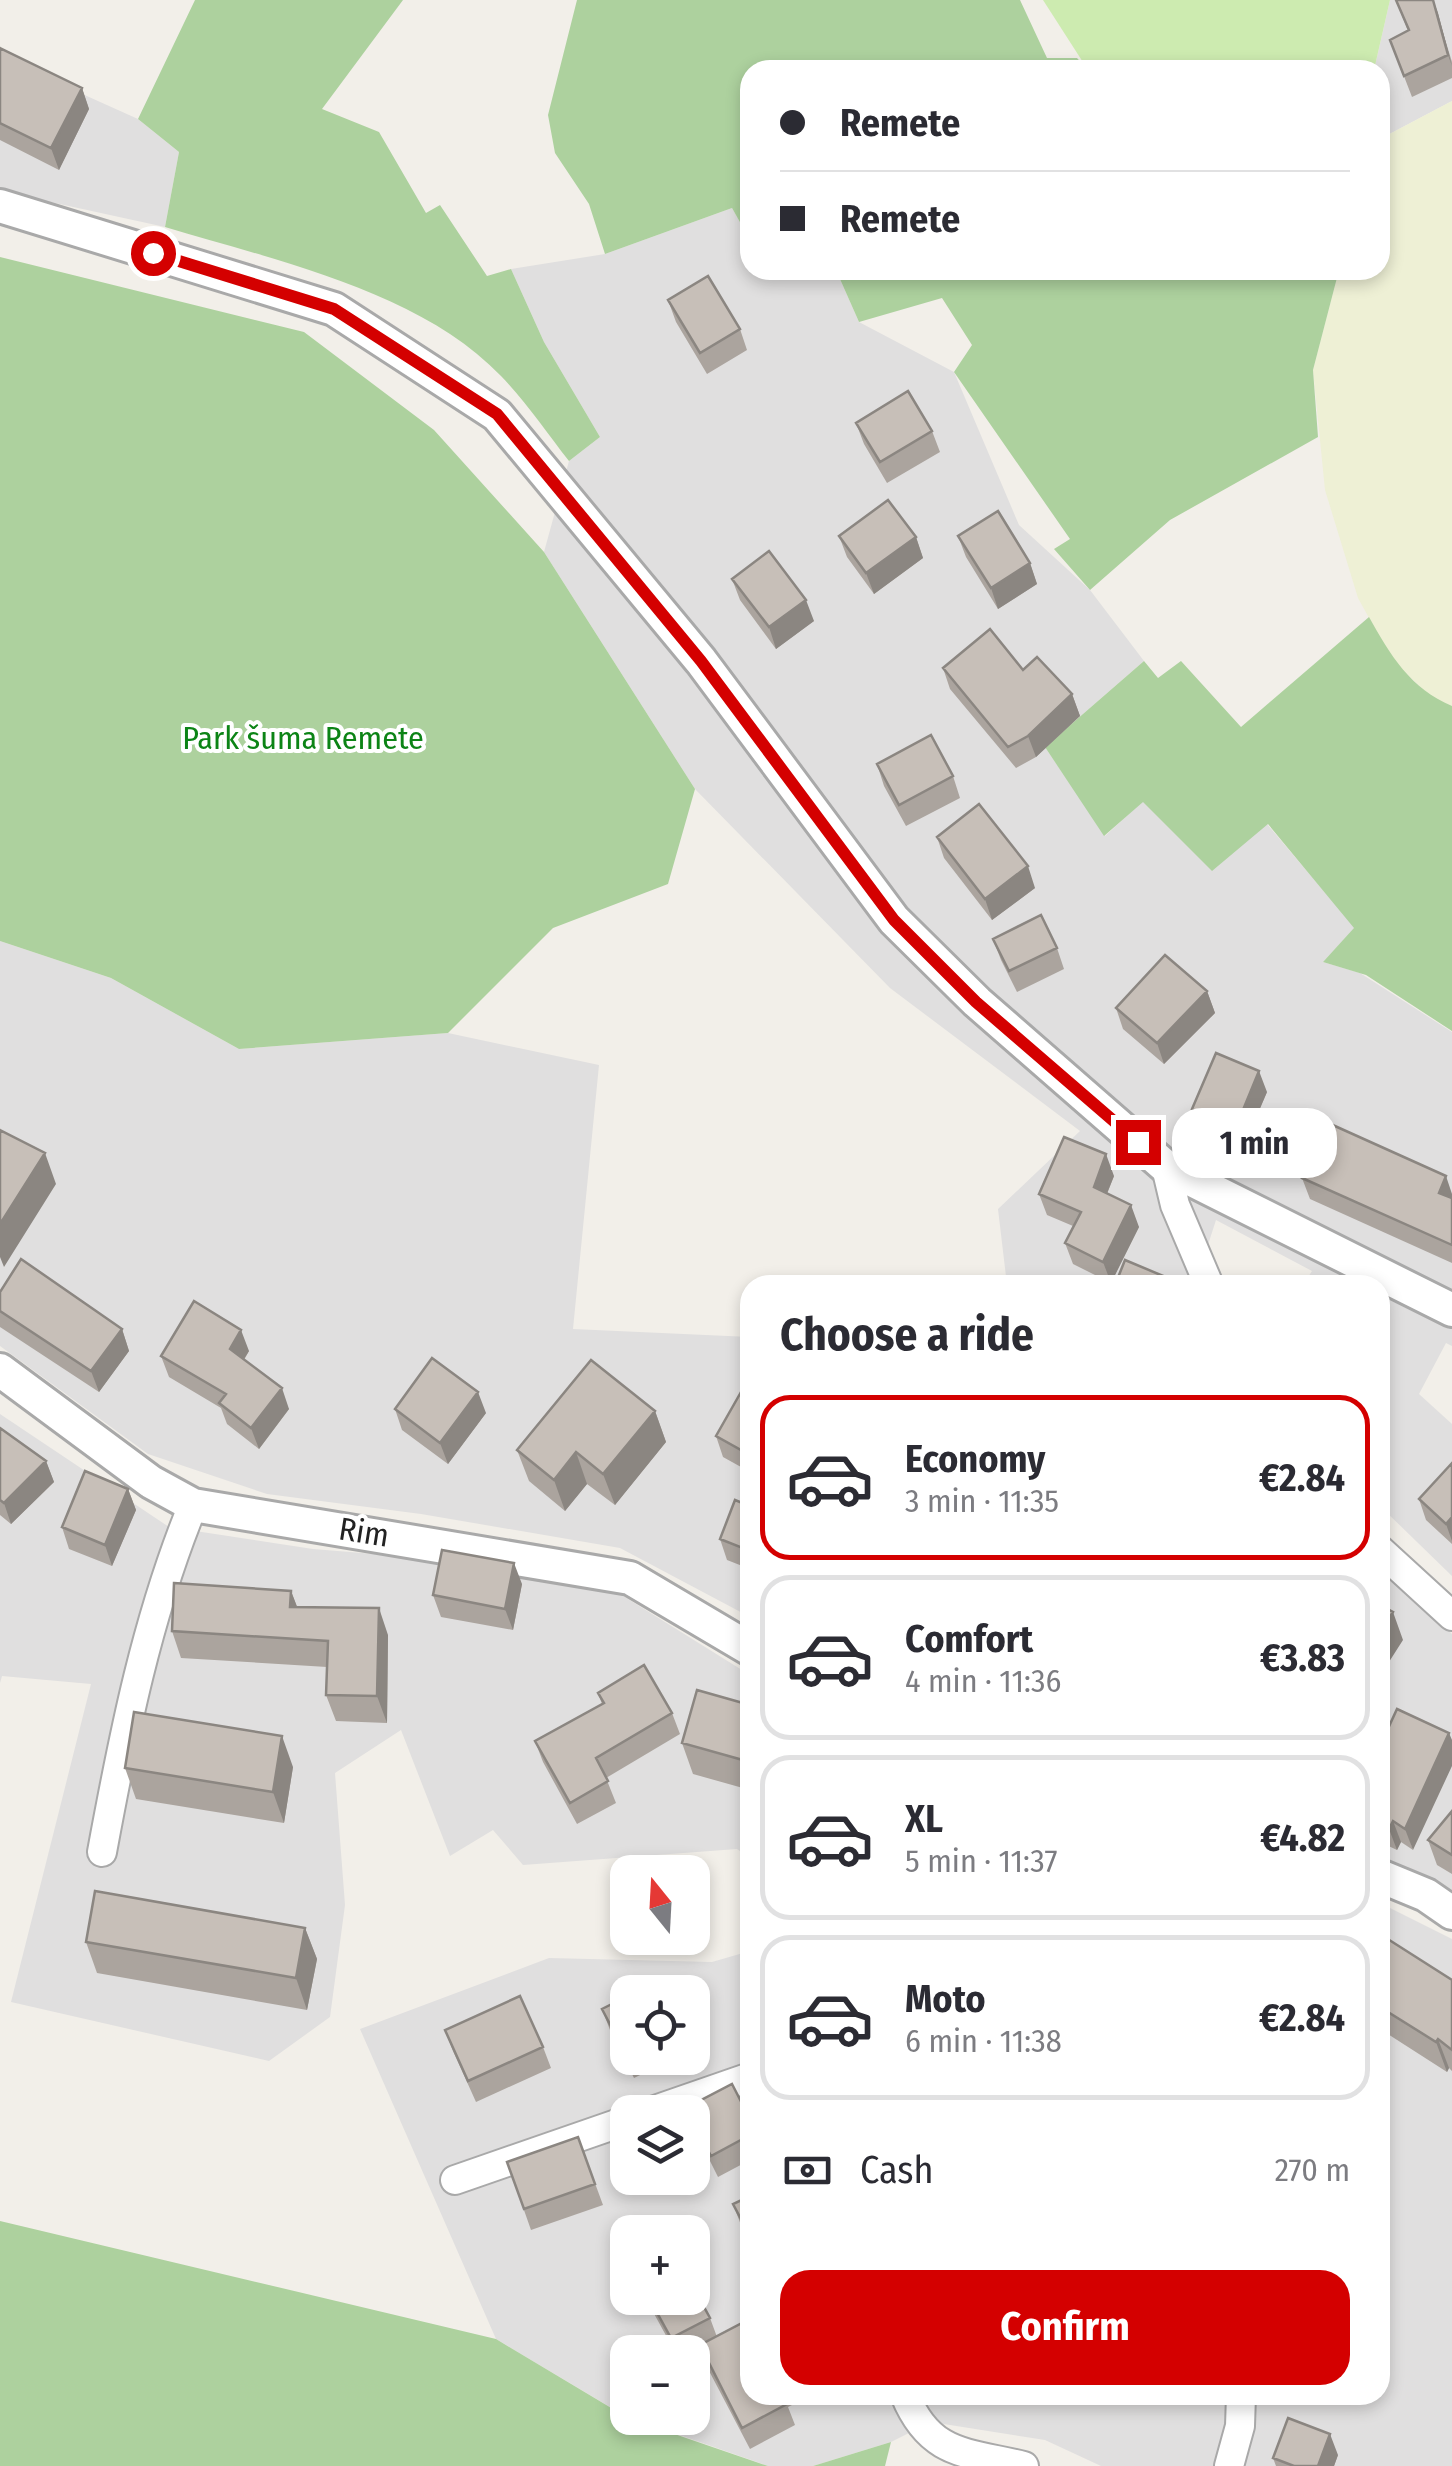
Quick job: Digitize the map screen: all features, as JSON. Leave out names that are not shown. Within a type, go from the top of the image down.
[{"type":"street","points":[[0,206],[334,309],[497,414],[701,661],[894,920],[976,1002],[1166,1167],[1382,1275]]},
{"type":"street","points":[[1166,1167],[1174,1206],[1205,1275]]},
{"type":"street","points":[[1390,1279],[1452,1310]]},
{"type":"street","name":"Rim","points":[[0,1370],[150,1482],[193,1506],[630,1578],[740,1642]]},
{"type":"street","points":[[102,1852],[131,1698],[171,1559],[193,1506]]},
{"type":"street","points":[[1390,1559],[1452,1616]]},
{"type":"street","points":[[1390,1880],[1426,1895],[1452,1913]]},
{"type":"street","points":[[698,2095],[740,2080]]},
{"type":"street","points":[[455,2180],[610,2126]]},
{"type":"street","points":[[909,2405],[916,2422],[936,2442],[1024,2466]]},
{"type":"street","points":[[1229,2466],[1240,2426],[1241,2405]]},
{"type":"shaded area","points":[[1390,0],[1452,0],[1452,101],[1390,134],[1390,60],[1376,60]]},
{"type":"shaded area","points":[[0,57],[138,119],[179,152],[165,227],[0,191]]},
{"type":"shaded area","points":[[732,208],[740,222],[740,280],[840,280],[859,322],[954,372],[1019,525],[1090,590],[1144,661],[1045,747],[1105,836],[1143,801],[1267,824],[1355,928],[1323,962],[1360,973],[1452,1032],[1452,1346],[1446,1343],[1419,1394],[1452,1424],[1452,1576],[1390,1516],[1390,1275],[1309,1275],[1312,1271],[1216,1220],[1198,1275],[1006,1275],[998,1209],[1080,1131],[890,988],[695,789],[544,552],[569,461],[600,437],[544,342],[511,269],[605,254]]},
{"type":"shaded area","points":[[0,941],[111,978],[239,1049],[448,1033],[599,1065],[573,1329],[740,1337],[740,1612],[620,1548],[421,1514],[267,1494],[148,1454],[0,1346]]},
{"type":"shaded area","points":[[0,1414],[169,1527],[313,1549],[436,1559],[612,1589],[740,1669],[740,1851],[610,1855],[610,1858],[523,1865],[493,1830],[450,1856],[401,1730],[335,1773],[345,1905],[330,2017],[269,2061],[11,2002],[91,1684],[2,1676],[0,1683]]},
{"type":"shaded area","points":[[1390,1573],[1452,1634],[1452,1898],[1390,1860]]},
{"type":"shaded area","points":[[1390,1908],[1452,1939],[1452,2466],[1101,2466],[1045,2440],[931,2422],[891,2442],[813,2466],[768,2466],[680,2435],[710,2435],[710,2335],[610,2335],[610,2407],[496,2339],[360,2029],[549,1958],[712,1962],[740,1954],[740,2405],[1390,2405]]},
{"type":"green space","points":[[195,0],[403,0],[322,109],[379,132],[426,213],[440,205],[487,276],[511,269],[544,342],[600,437],[569,461],[501,376],[468,347],[430,322],[343,282],[165,227],[179,152],[138,119]]},
{"type":"green space","points":[[577,0],[1020,0],[1047,58],[1079,60],[740,60],[740,222],[732,208],[605,254],[589,204],[555,153],[548,115]]},
{"type":"green space","points":[[1043,0],[1390,0],[1376,60],[1082,60]]},
{"type":"green space","points":[[1452,101],[1452,706],[1432,698],[1393,661],[1358,598],[1325,490],[1313,370],[1336,280],[1390,280],[1390,134]]},
{"type":"green space","name":"Park šuma Remete","points":[[0,257],[304,332],[434,430],[544,552],[695,789],[668,884],[553,928],[448,1033],[239,1049],[111,978],[0,941]]},
{"type":"green space","points":[[840,280],[1336,280],[1313,370],[1318,437],[1170,520],[1090,590],[1054,549],[1070,539],[954,372],[972,345],[942,298],[859,322]]},
{"type":"green space","points":[[1369,617],[1413,680],[1452,706],[1452,1031],[1366,975],[1323,962],[1354,928],[1268,824],[1212,871],[1143,802],[1104,836],[1045,747],[1144,661],[1158,678],[1181,661],[1241,727]]},
{"type":"green space","points":[[0,2221],[496,2339],[610,2407],[610,2435],[678,2435],[768,2466],[0,2466]]},
{"type":"green space","points":[[891,2442],[885,2466],[813,2466]]},
{"type":"building","points":[[1396,0],[1433,0],[1448,55],[1404,76],[1390,40],[1409,30]]},
{"type":"building","points":[[0,48],[82,88],[51,148],[0,123]]},
{"type":"building","points":[[708,276],[740,329],[700,353],[668,300]]},
{"type":"building","points":[[908,391],[932,431],[880,462],[856,423]]},
{"type":"building","points":[[888,500],[916,537],[866,573],[839,536]]},
{"type":"building","points":[[998,511],[1030,563],[991,588],[958,536]]},
{"type":"building","points":[[769,551],[806,600],[769,627],[732,579]]},
{"type":"building","points":[[990,629],[1023,670],[1037,657],[1072,694],[1028,736],[1008,747],[943,668]]},
{"type":"building","points":[[931,735],[953,776],[899,805],[877,764]]},
{"type":"building","points":[[979,804],[1028,866],[985,899],[937,837]]},
{"type":"building","points":[[1041,915],[1057,948],[1009,971],[993,939]]},
{"type":"building","points":[[1165,955],[1207,991],[1157,1043],[1116,1008]]},
{"type":"building","points":[[1216,1053],[1259,1071],[1236,1127],[1192,1109]]},
{"type":"building","points":[[1326,1122],[1446,1176],[1439,1193],[1452,1198],[1452,1245],[1302,1178]]},
{"type":"building","points":[[0,1130],[45,1153],[0,1224]]},
{"type":"building","points":[[1064,1137],[1106,1154],[1094,1187],[1131,1205],[1103,1262],[1065,1243],[1081,1212],[1039,1194]]},
{"type":"building","points":[[21,1259],[122,1329],[91,1371],[0,1311],[0,1292]]},
{"type":"building","points":[[1125,1260],[1161,1275],[1119,1275]]},
{"type":"building","points":[[194,1301],[241,1330],[230,1349],[282,1388],[251,1428],[219,1403],[226,1394],[161,1356]]},
{"type":"building","points":[[432,1358],[478,1392],[440,1443],[395,1409]]},
{"type":"building","points":[[591,1360],[655,1411],[603,1474],[576,1452],[554,1480],[517,1450]]},
{"type":"building","points":[[740,1394],[740,1449],[716,1436]]},
{"type":"building","points":[[0,1428],[46,1461],[4,1503],[0,1500]]},
{"type":"building","points":[[1452,1463],[1452,1517],[1446,1524],[1419,1499]]},
{"type":"building","points":[[85,1471],[128,1489],[105,1545],[62,1527]]},
{"type":"building","points":[[735,1500],[740,1502],[740,1547],[720,1539]]},
{"type":"building","points":[[442,1550],[514,1563],[505,1609],[433,1595]]},
{"type":"building","points":[[174,1583],[291,1591],[290,1607],[379,1608],[377,1696],[326,1695],[328,1641],[172,1631]]},
{"type":"building","points":[[644,1665],[672,1713],[596,1758],[608,1781],[570,1803],[535,1741],[604,1703],[598,1693]]},
{"type":"building","points":[[697,1690],[740,1702],[740,1759],[682,1743]]},
{"type":"building","points":[[1397,1709],[1449,1733],[1405,1829],[1393,1821],[1390,1827],[1390,1724]]},
{"type":"building","points":[[134,1712],[282,1736],[273,1792],[125,1768]]},
{"type":"building","points":[[1452,1811],[1452,1855],[1428,1840]]},
{"type":"building","points":[[95,1891],[305,1928],[296,1978],[86,1942]]},
{"type":"building","points":[[1390,1940],[1452,1980],[1452,2050],[1438,2039],[1436,2042],[1390,2013]]},
{"type":"building","points":[[520,1996],[543,2047],[468,2081],[445,2030]]},
{"type":"building","points":[[610,2005],[610,2024],[602,2009]]},
{"type":"building","points":[[732,2084],[740,2100],[740,2140],[711,2156],[710,2095]]},
{"type":"building","points":[[578,2137],[595,2184],[524,2209],[507,2162]]},
{"type":"building","points":[[658,2315],[710,2318],[677,2335],[669,2335]]},
{"type":"building","points":[[740,2324],[740,2405],[785,2405],[742,2428],[710,2365],[710,2340]]},
{"type":"building","points":[[1288,2418],[1330,2434],[1318,2466],[1294,2466],[1273,2458]]},
{"type":"route","points":[[153,253],[334,309],[497,414],[701,661],[894,920],[976,1002],[1138,1142]]}]
